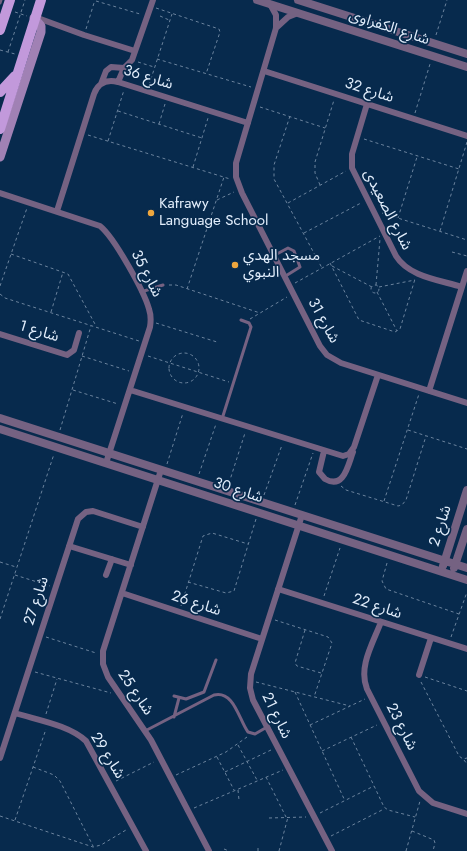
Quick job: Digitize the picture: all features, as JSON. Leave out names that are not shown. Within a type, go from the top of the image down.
[{"type":"main road","points":[[0,129],[40,0]]},
{"type":"main road","points":[[0,30],[4,3]]},
{"type":"main road","points":[[0,157],[41,32],[40,26],[34,17]]},
{"type":"main road","points":[[0,92],[18,73]]},
{"type":"street","points":[[118,82],[124,68],[132,60],[153,0]]},
{"type":"street","name":"شارع الكفراوى","points":[[257,0],[467,67]]},
{"type":"street","name":"شارع الكفراوى","points":[[298,0],[467,54]]},
{"type":"street","name":"شارع 31","points":[[270,4],[276,15],[276,28],[237,158],[237,181],[240,189],[320,346],[328,355],[341,363],[467,402]]},
{"type":"street","points":[[276,28],[288,17],[298,13]]},
{"type":"street","points":[[34,17],[135,51]]},
{"type":"street","points":[[101,84],[106,71],[111,66],[124,68]]},
{"type":"street","name":"شارع 32","points":[[264,71],[467,136]]},
{"type":"street","name":"شارع 36","points":[[57,211],[95,91],[101,84],[109,81],[118,82],[248,123]]},
{"type":"street","name":"شارع الصعيدى","points":[[367,104],[352,154],[352,168],[382,235],[398,261],[416,277],[462,287]]},
{"type":"street","name":"شارع 35","points":[[0,193],[94,223],[105,230],[116,243],[149,308],[151,321],[145,343],[106,464]]},
{"type":"street","points":[[429,391],[467,271]]},
{"type":"street","name":"شارع 1","points":[[0,334],[67,355],[74,350],[79,333]]},
{"type":"street","points":[[324,452],[319,468],[321,475],[325,480],[331,482],[340,480],[345,476],[378,375]]},
{"type":"street","points":[[130,390],[324,452],[343,456],[349,454],[354,447]]},
{"type":"street","name":"شارع 30","points":[[0,418],[467,568]]},
{"type":"street","name":"شارع 30","points":[[0,429],[467,580]]},
{"type":"street","points":[[103,655],[158,480],[163,470]]},
{"type":"street","name":"شارع 2","points":[[441,571],[467,490]]},
{"type":"street","name":"شارع 27","points":[[0,758],[78,519],[82,514],[89,511],[143,527]]},
{"type":"street","name":"شارع 21","points":[[302,515],[250,680],[251,696],[332,851]]},
{"type":"street","name":"شارع 2","points":[[452,575],[467,529]]},
{"type":"street","points":[[69,546],[131,565]]},
{"type":"street","points":[[106,575],[112,559]]},
{"type":"street","name":"شارع 22","points":[[278,590],[467,649]]},
{"type":"street","name":"شارع 26","points":[[122,593],[262,639]]},
{"type":"street","name":"شارع 23","points":[[381,622],[364,668],[364,680],[422,795]]},
{"type":"street","points":[[419,676],[431,638]]},
{"type":"street","name":"شارع 25","points":[[103,655],[106,672],[145,731],[161,759],[207,850]]},
{"type":"street","name":"شارع 29","points":[[15,713],[73,731],[86,741],[146,851]]},
{"type":"street","points":[[422,795],[433,803],[467,814]]},
{"type":"lane","points":[[274,256],[288,248],[294,251],[300,267],[284,276]]},
{"type":"lane","points":[[141,292],[163,285]]},
{"type":"lane","points":[[220,418],[251,327],[246,321],[241,320]]},
{"type":"lane","points":[[174,696],[188,699],[204,692],[216,660]]},
{"type":"lane","points":[[145,731],[214,695],[223,695],[231,701],[246,730],[250,733],[255,734],[267,727]]},
{"type":"lane","points":[[174,717],[179,698]]},
{"type":"path","points":[[8,52],[25,0]]},
{"type":"path","points":[[433,43],[447,0]]},
{"type":"path","points":[[84,35],[94,2],[96,1],[148,16]]},
{"type":"path","points":[[4,3],[21,13],[34,17]]},
{"type":"path","points":[[151,7],[219,29],[220,32],[206,74]]},
{"type":"path","points":[[147,91],[172,13]]},
{"type":"path","points":[[160,16],[170,20]]},
{"type":"path","points":[[0,50],[23,57]]},
{"type":"path","points":[[413,119],[432,56]]},
{"type":"path","points":[[158,59],[258,89]]},
{"type":"path","points":[[132,60],[155,67]]},
{"type":"path","points":[[108,141],[126,85]]},
{"type":"path","points":[[320,186],[315,173],[315,162],[336,94]]},
{"type":"path","points":[[159,124],[167,98]]},
{"type":"path","points":[[253,105],[326,128]]},
{"type":"path","points":[[118,111],[202,138]]},
{"type":"path","points":[[193,167],[210,111]]},
{"type":"path","points":[[290,116],[273,172],[276,182],[287,204],[322,268]]},
{"type":"path","points":[[82,133],[237,181]]},
{"type":"path","points":[[357,137],[459,169]]},
{"type":"path","points":[[440,231],[467,142]]},
{"type":"path","points":[[398,218],[418,156]]},
{"type":"path","points":[[287,204],[352,168]]},
{"type":"path","points":[[187,289],[224,177]]},
{"type":"path","points":[[216,200],[240,189]]},
{"type":"path","points":[[304,234],[367,200]]},
{"type":"path","points":[[0,286],[29,202]]},
{"type":"path","points":[[372,210],[467,240]]},
{"type":"path","points":[[289,286],[382,235]]},
{"type":"path","points":[[376,285],[382,235]]},
{"type":"path","points":[[452,252],[467,256]]},
{"type":"path","points":[[11,254],[63,272],[72,278],[96,328]]},
{"type":"path","points":[[331,264],[372,287],[372,290],[377,292],[398,331]]},
{"type":"path","points":[[331,264],[359,320],[398,331]]},
{"type":"path","points":[[51,313],[63,272]]},
{"type":"path","points":[[376,285],[379,287],[416,277]]},
{"type":"path","points":[[398,331],[416,277]]},
{"type":"path","points":[[163,285],[176,285],[260,313]]},
{"type":"path","points":[[372,287],[376,285]]},
{"type":"path","points":[[377,292],[379,287]]},
{"type":"path","points":[[0,294],[3,298],[145,343]]},
{"type":"path","points":[[246,321],[293,294]]},
{"type":"path","points":[[151,321],[217,342]]},
{"type":"path","points":[[59,437],[91,326]]},
{"type":"path","points":[[180,352],[191,354],[196,357],[200,368],[196,379],[183,383],[174,379],[169,369],[170,363],[173,356],[180,352]]},
{"type":"path","points":[[141,354],[233,383]]},
{"type":"path","points":[[82,356],[135,373]]},
{"type":"path","points":[[384,502],[421,388]]},
{"type":"path","points":[[72,390],[124,406]]},
{"type":"path","points":[[163,470],[185,407]]},
{"type":"path","points":[[197,481],[220,418]]},
{"type":"path","points":[[226,491],[247,427]]},
{"type":"path","points":[[408,430],[467,449]]},
{"type":"path","points":[[340,480],[342,486],[346,490],[400,506],[405,503],[426,436]]},
{"type":"path","points":[[262,502],[284,439]]},
{"type":"path","points":[[0,618],[56,448]]},
{"type":"path","points":[[293,512],[315,448]]},
{"type":"path","points":[[188,582],[226,594],[232,593],[235,589],[258,513]]},
{"type":"path","points":[[179,612],[202,538],[205,535],[212,533],[249,545]]},
{"type":"path","points":[[322,603],[343,540]]},
{"type":"path","points":[[390,555],[382,580],[386,589],[459,614]]},
{"type":"path","points":[[0,562],[17,568]]},
{"type":"path","points":[[14,574],[56,587]]},
{"type":"path","points":[[449,644],[467,592]]},
{"type":"path","points":[[269,618],[328,637],[332,641],[314,697]]},
{"type":"path","points":[[305,629],[296,664],[322,674]]},
{"type":"path","points":[[40,636],[103,655]]},
{"type":"path","points":[[28,670],[121,696]]},
{"type":"path","points":[[419,676],[467,691]]},
{"type":"path","points":[[419,676],[459,756],[467,764]]},
{"type":"path","points":[[15,821],[33,767],[58,678]]},
{"type":"path","points":[[250,680],[350,706]]},
{"type":"path","points":[[295,692],[345,800]]},
{"type":"path","points":[[310,725],[371,696]]},
{"type":"path","points":[[322,751],[384,722]]},
{"type":"path","points":[[170,777],[238,745],[250,733]]},
{"type":"path","points":[[351,737],[385,808]]},
{"type":"path","points":[[238,745],[257,781]]},
{"type":"path","points":[[225,772],[277,747]]},
{"type":"path","points":[[217,756],[234,791]]},
{"type":"path","points":[[463,759],[467,758]]},
{"type":"path","points":[[110,784],[161,759]]},
{"type":"path","points":[[33,767],[54,775],[60,781],[93,847]]},
{"type":"path","points":[[188,810],[288,768]]},
{"type":"path","points":[[266,777],[287,817],[279,851]]},
{"type":"path","points":[[269,818],[314,816],[374,786]]},
{"type":"path","points":[[238,789],[239,800]]},
{"type":"path","points":[[406,851],[422,795]]},
{"type":"path","points":[[325,839],[385,808],[415,817]]},
{"type":"path","points":[[0,816],[93,847],[101,845],[133,827]]},
{"type":"path","points":[[411,831],[434,840],[435,843],[433,851]]},
{"type":"path","points":[[224,849],[229,851]]},
{"type":"place","name":"Kafrawy Language School","points":[[151,213]]},
{"type":"place","name":"مسجد الهدي النبوي","points":[[235,265]]}]
